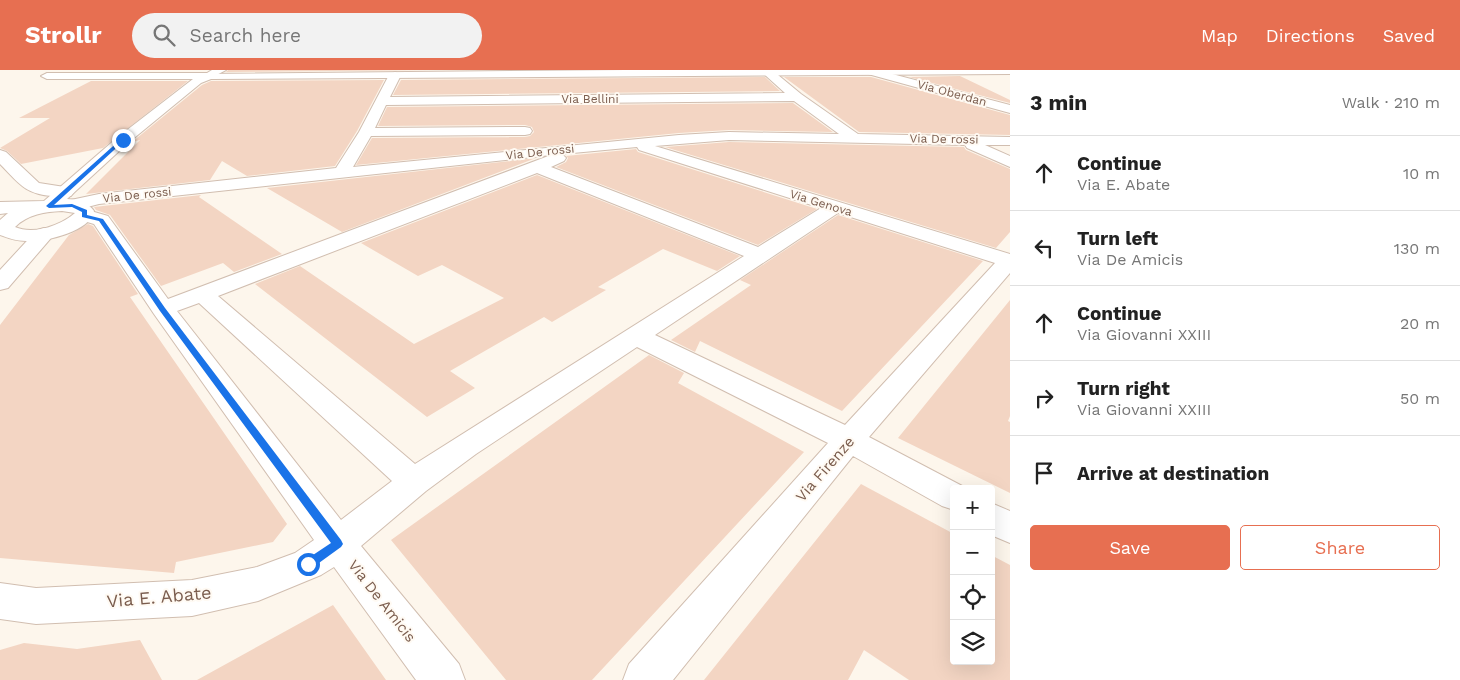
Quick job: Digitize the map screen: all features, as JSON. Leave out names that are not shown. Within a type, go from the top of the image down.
[{"type":"street","name":"Via Oberdan","points":[[869,71],[1010,109]]},
{"type":"street","points":[[47,76],[214,73],[395,75],[1010,71]]},
{"type":"street","points":[[768,72],[798,97],[853,137]]},
{"type":"street","points":[[49,206],[25,212],[9,221],[5,226],[9,237],[44,234],[70,226],[74,204],[123,140],[197,81],[214,73]]},
{"type":"street","points":[[341,173],[366,132],[395,75]]},
{"type":"street","name":"Via Bellini","points":[[382,101],[798,97]]},
{"type":"street","points":[[366,132],[525,131]]},
{"type":"street","name":"Via De rossi","points":[[74,204],[562,149],[729,136],[1010,141]]},
{"type":"street","points":[[960,139],[1010,162]]},
{"type":"street","name":"Via Genova","points":[[632,143],[1009,261]]},
{"type":"street","points":[[162,309],[537,167],[558,157],[562,154],[562,149]]},
{"type":"street","points":[[0,155],[32,187],[74,204]]},
{"type":"street","points":[[537,167],[760,255]]},
{"type":"street","points":[[0,208],[74,204]]},
{"type":"street","name":"Via De Amicis","points":[[74,204],[101,220],[162,309],[338,544],[443,680]]},
{"type":"street","name":"Via E. Abate","points":[[0,601],[36,606],[192,598],[258,584],[308,564],[338,544],[414,482],[465,446],[835,207]]},
{"type":"street","points":[[0,284],[44,234]]},
{"type":"street","name":"Via Firenze","points":[[645,680],[850,440],[1009,261]]},
{"type":"street","points":[[202,294],[414,482]]},
{"type":"street","points":[[636,336],[850,440],[950,495]]},
{"type":"street","points":[[995,519],[1010,528]]},
{"type":"building","points":[[228,70],[429,70],[226,72]]},
{"type":"building","points":[[960,76],[1010,100],[1010,103],[909,77]]},
{"type":"building","points":[[765,77],[780,91],[393,95],[401,80]]},
{"type":"building","points":[[784,77],[871,77],[1010,115],[1010,135],[859,132]]},
{"type":"building","points":[[384,80],[357,131],[335,166],[247,176],[222,161],[210,180],[86,194],[140,140],[132,142],[202,85],[211,81]]},
{"type":"building","points":[[91,81],[188,81],[103,148],[21,164],[7,151],[0,148],[50,118],[19,118]]},
{"type":"building","points":[[793,103],[833,132],[729,130],[679,133],[356,165],[372,138],[525,137],[530,136],[534,132],[532,127],[525,125],[378,126],[387,107]]},
{"type":"building","points":[[729,142],[964,147],[966,150],[1010,169],[1010,232],[996,248],[665,147]]},
{"type":"building","points":[[636,149],[638,152],[817,209],[758,245],[556,167],[566,162],[568,158],[566,156]]},
{"type":"building","points":[[536,158],[342,232],[267,188]]},
{"type":"building","points":[[537,175],[740,256],[717,271],[663,249],[598,287],[606,290],[552,322],[544,317],[450,371],[475,388],[427,417],[255,284],[300,266],[414,344],[504,298],[442,265],[418,276],[361,243]]},
{"type":"building","points":[[201,195],[199,197],[282,254],[234,272],[223,263],[161,286],[110,215],[96,210],[94,207]]},
{"type":"building","points":[[838,215],[983,261],[842,411],[700,341],[695,352],[671,340],[751,285],[740,280]]},
{"type":"building","points":[[88,224],[93,226],[138,294],[130,297],[287,524],[273,542],[176,562],[174,573],[0,558],[0,325],[69,235]]},
{"type":"building","points":[[1010,300],[1010,416],[1008,421],[1010,422],[1010,493],[898,438]]},
{"type":"building","points":[[649,355],[684,373],[678,383],[804,452],[592,680],[506,680],[391,540]]},
{"type":"building","points":[[861,484],[950,532],[950,665],[995,665],[995,557],[1010,565],[1010,680],[909,680],[864,650],[848,680],[704,680]]},
{"type":"building","points":[[333,605],[386,680],[197,680]]},
{"type":"building","points":[[140,640],[162,680],[0,680],[0,650],[24,643],[77,649]]},
{"type":"route","points":[[123,140],[49,206],[72,205],[85,211],[84,216],[96,217],[101,220],[162,309],[338,544],[308,564]]}]
